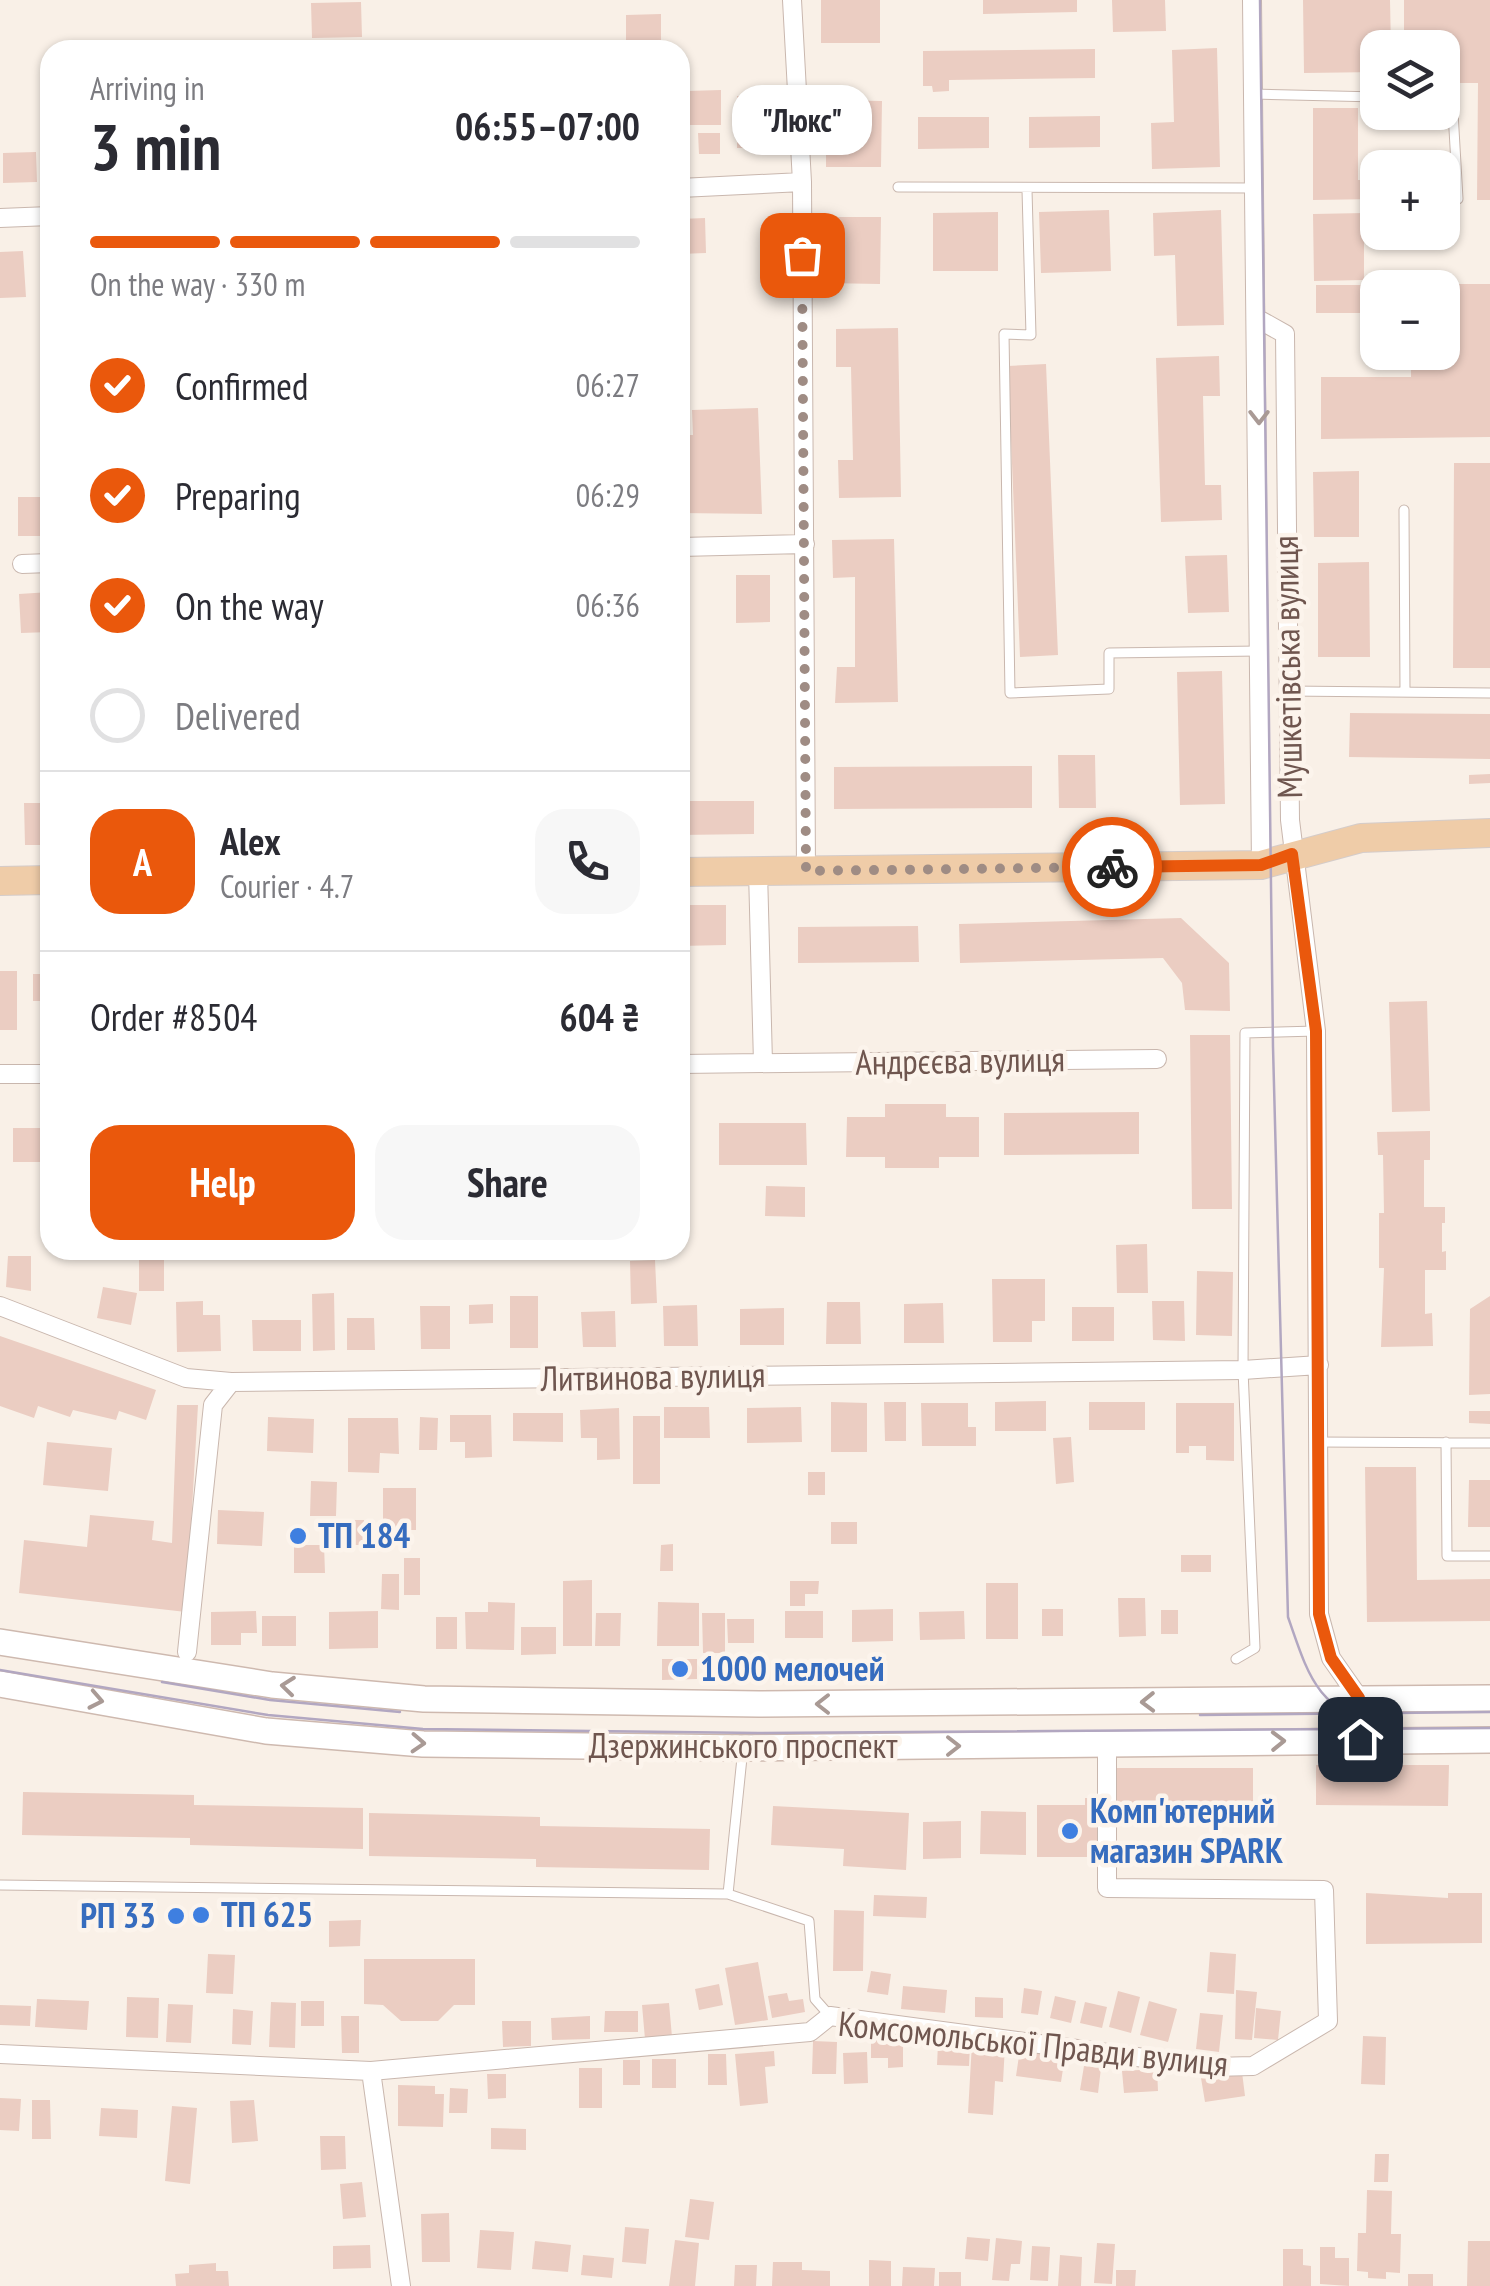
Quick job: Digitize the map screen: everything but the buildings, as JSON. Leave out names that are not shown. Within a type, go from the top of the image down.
[{"type":"main road","points":[[690,872],[1261,865],[1361,838],[1490,833]]},
{"type":"main road","points":[[0,881],[40,880]]},
{"type":"street","points":[[792,0],[802,182],[806,871]]},
{"type":"street","name":"Мушкетівська вулиця","points":[[1252,0],[1261,865]]},
{"type":"street","points":[[690,188],[802,182]]},
{"type":"street","points":[[0,218],[40,216]]},
{"type":"street","name":"Мушкетівська вулиця","points":[[1258,319],[1285,334],[1292,854],[1316,1031],[1319,1614],[1331,1658],[1359,1698]]},
{"type":"street","points":[[690,547],[805,544]]},
{"type":"street","points":[[22,564],[40,563]]},
{"type":"street","points":[[758,871],[763,1063]]},
{"type":"street","name":"Андрєєва вулиця","points":[[690,1064],[1158,1059]]},
{"type":"street","points":[[0,1074],[40,1074]]},
{"type":"street","name":"Литвинова вулиця","points":[[0,1306],[186,1378],[230,1382],[1243,1370],[1319,1365]]},
{"type":"street","points":[[187,1652],[213,1405],[230,1382]]},
{"type":"street","name":"Дзержинського проспект","points":[[0,1642],[272,1685],[424,1699],[760,1704],[1490,1698]]},
{"type":"street","name":"Дзержинського проспект","points":[[0,1684],[266,1731],[423,1744],[743,1748],[1490,1740]]},
{"type":"street","points":[[1359,1698],[1360,1739]]},
{"type":"street","name":"Комсомольської Правди вулиця","points":[[0,2054],[371,2071],[810,2032],[830,2016],[1212,2067],[1253,2066],[1328,2020],[1324,1890],[1107,1888],[1106,1745]]},
{"type":"street","points":[[371,2071],[401,2286]]},
{"type":"lane","points":[[1254,94],[1360,97]]},
{"type":"lane","points":[[898,187],[1256,188]]},
{"type":"lane","points":[[1028,190],[1031,335],[1004,334],[1010,692],[1109,689],[1108,653],[1259,650]]},
{"type":"lane","points":[[1404,510],[1405,692]]},
{"type":"lane","points":[[1288,691],[1490,693]]},
{"type":"lane","points":[[1236,1659],[1255,1648],[1243,1370],[1245,1034],[1316,1031]]},
{"type":"lane","points":[[1318,1442],[1490,1443]]},
{"type":"lane","points":[[1446,1442],[1447,1556],[1490,1556]]},
{"type":"lane","points":[[728,1894],[743,1748]]},
{"type":"lane","points":[[0,1885],[728,1894],[809,1921],[815,1999],[830,2016]]},
{"type":"tram line","points":[[1260,0],[1273,1047],[1288,1617],[1303,1659],[1320,1690],[1346,1712],[1388,1728]]},
{"type":"tram line","points":[[0,1670],[268,1715],[423,1729],[758,1733],[1490,1728]]},
{"type":"tram line","points":[[162,1682],[270,1700],[400,1712]]},
{"type":"tram line","points":[[1200,1715],[1490,1712]]},
{"type":"way so far","points":[[802,255],[806,871],[1112,867]]},
{"type":"place","name":"\"Люкс\"","points":[[802,255]]},
{"type":"place","name":"ТП 184","points":[[298,1536]]},
{"type":"place","name":"1000 мелочей","points":[[680,1669]]},
{"type":"place","name":"Комп'ютерний магазин SPARK","points":[[1070,1831]]},
{"type":"place","name":"ТП 625","points":[[201,1915]]},
{"type":"place","name":"РП 33","points":[[176,1916]]},
{"type":"route","points":[[1112,867],[1261,865],[1292,854],[1316,1031],[1319,1614],[1331,1658],[1359,1698],[1360,1739]]}]
